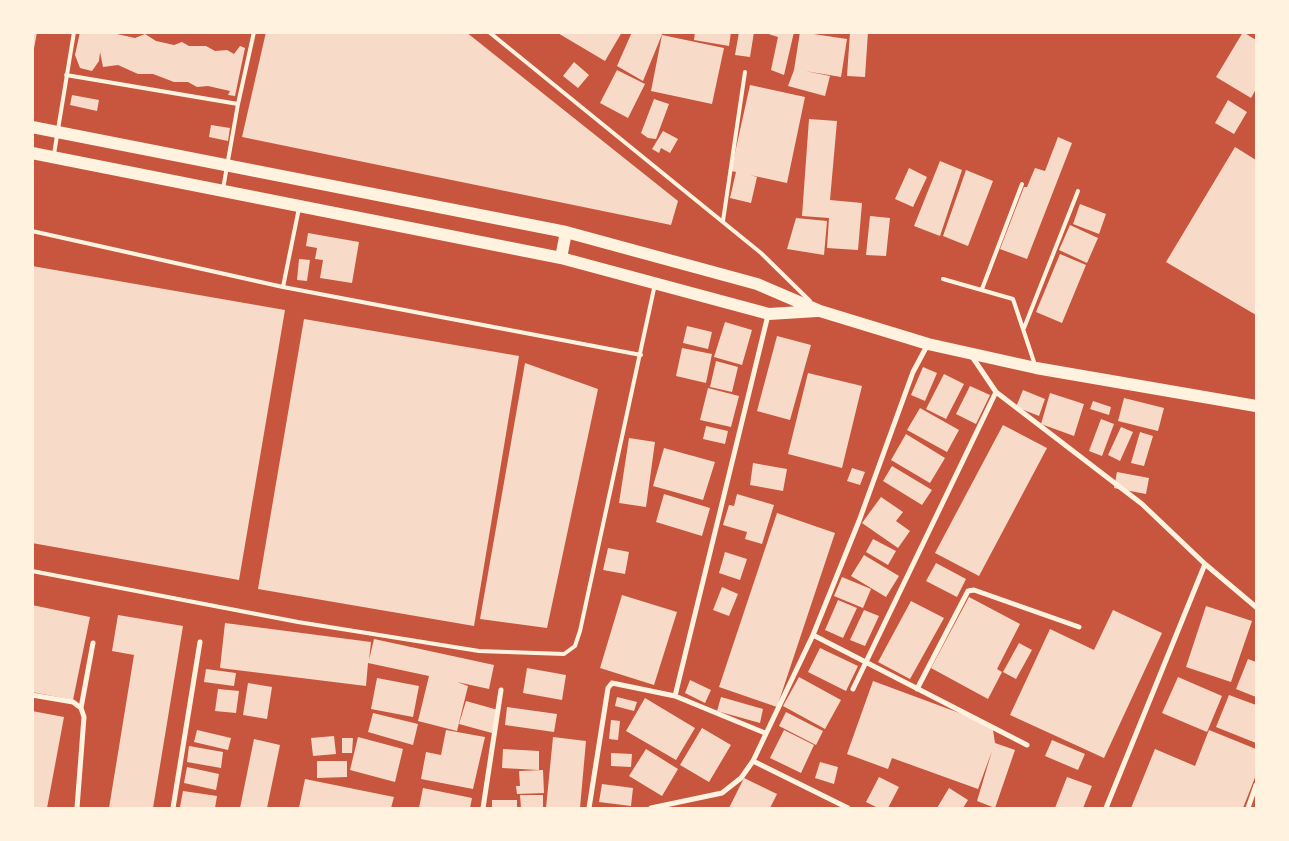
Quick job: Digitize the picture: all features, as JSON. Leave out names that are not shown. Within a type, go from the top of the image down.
[{"type":"main road","points":[[32,127],[566,232],[757,284],[820,311],[928,344],[1036,368],[1256,406]]},
{"type":"main road","points":[[32,153],[560,258],[769,314],[820,311]]},
{"type":"main road","points":[[560,258],[566,232]]},
{"type":"street","points":[[675,696],[769,314]]},
{"type":"street","points":[[651,808],[722,793],[741,778],[753,761],[765,732],[813,635],[859,521],[913,372],[928,344]]},
{"type":"street","points":[[969,352],[996,392],[1142,504],[1205,564],[1256,607]]},
{"type":"street","points":[[853,689],[996,392]]},
{"type":"street","points":[[1106,808],[1205,564]]},
{"type":"street","points":[[918,689],[968,591],[974,590],[1079,626]]},
{"type":"street","points":[[813,635],[1028,745]]},
{"type":"street","points":[[173,808],[200,642]]},
{"type":"street","points":[[78,808],[84,718],[81,708],[93,643]]},
{"type":"street","points":[[589,808],[609,685],[612,683],[675,696],[765,732]]},
{"type":"street","points":[[482,808],[501,690]]},
{"type":"street","points":[[32,695],[72,702],[81,708]]},
{"type":"street","points":[[753,761],[847,808]]},
{"type":"street","points":[[1248,808],[1256,785]]},
{"type":"lane","points":[[54,157],[74,32]]},
{"type":"lane","points":[[223,190],[238,104],[254,32]]},
{"type":"lane","points":[[489,32],[762,253],[820,311]]},
{"type":"lane","points":[[723,221],[745,72]]},
{"type":"lane","points":[[66,75],[238,104]]},
{"type":"lane","points":[[982,290],[1022,184]]},
{"type":"lane","points":[[1024,328],[1078,191]]},
{"type":"lane","points":[[283,287],[300,206]]},
{"type":"lane","points":[[32,231],[283,287],[641,355]]},
{"type":"lane","points":[[943,278],[1013,299],[1036,368]]},
{"type":"lane","points":[[32,571],[326,627],[479,651],[564,654],[575,646],[580,630],[641,355],[655,282]]},
{"type":"building","points":[[32,32],[37,32],[33,54],[32,54]]},
{"type":"building","points":[[80,32],[108,32],[135,38],[145,34],[156,41],[174,45],[182,42],[189,46],[206,46],[215,51],[227,50],[234,54],[240,46],[245,48],[235,96],[228,95],[230,91],[208,86],[197,87],[188,82],[174,82],[153,74],[138,74],[118,65],[103,67],[100,52],[99,61],[92,71],[80,68],[75,55]]},
{"type":"building","points":[[266,32],[466,32],[678,201],[671,225],[242,137]]},
{"type":"building","points":[[556,32],[622,32],[605,61]]},
{"type":"building","points":[[632,32],[663,32],[643,81],[617,66]]},
{"type":"building","points":[[695,32],[731,32],[729,46],[694,40]]},
{"type":"building","points":[[739,32],[754,32],[750,57],[735,55]]},
{"type":"building","points":[[762,32],[794,32],[784,75],[771,70],[778,37]]},
{"type":"building","points":[[800,32],[847,39],[841,77],[805,71],[830,76],[825,96],[788,86],[794,70]]},
{"type":"building","points":[[850,32],[868,32],[865,77],[847,76]]},
{"type":"building","points":[[1243,32],[1256,40],[1256,89],[1251,98],[1216,77]]},
{"type":"building","points":[[662,35],[724,48],[712,104],[651,91]]},
{"type":"building","points":[[574,62],[589,75],[578,88],[563,76]]},
{"type":"building","points":[[617,70],[645,84],[628,118],[600,103]]},
{"type":"building","points":[[750,85],[805,97],[787,183],[750,175],[757,177],[751,203],[730,198],[736,172],[731,171]]},
{"type":"building","points":[[72,95],[99,100],[97,111],[70,105]]},
{"type":"building","points":[[654,99],[669,104],[656,139],[648,138],[641,133]]},
{"type":"building","points":[[1228,100],[1247,112],[1234,134],[1215,123]]},
{"type":"building","points":[[809,119],[837,121],[830,200],[862,203],[858,250],[827,248],[829,218],[802,216]]},
{"type":"building","points":[[211,125],[230,128],[228,141],[209,137]]},
{"type":"building","points":[[663,131],[678,139],[670,153],[661,148],[659,153],[652,149]]},
{"type":"building","points":[[1058,137],[1072,143],[1027,259],[1000,249],[1024,187],[1027,187],[1035,168],[1045,171]]},
{"type":"building","points":[[1235,147],[1256,160],[1256,315],[1166,262]]},
{"type":"building","points":[[940,161],[962,170],[940,236],[914,226]]},
{"type":"building","points":[[909,168],[927,177],[913,207],[895,199]]},
{"type":"building","points":[[966,170],[993,181],[968,246],[943,236]]},
{"type":"building","points":[[1080,204],[1106,214],[1099,234],[1073,224]]},
{"type":"building","points":[[870,216],[890,218],[886,256],[866,255]]},
{"type":"building","points":[[796,218],[827,221],[824,255],[787,249]]},
{"type":"building","points":[[1070,225],[1098,238],[1087,263],[1059,250]]},
{"type":"building","points":[[308,233],[359,242],[352,283],[320,278],[323,260],[315,259],[317,248],[306,246]]},
{"type":"building","points":[[1060,254],[1086,265],[1062,323],[1036,312]]},
{"type":"building","points":[[299,259],[310,260],[307,281],[297,280]]},
{"type":"building","points":[[32,266],[285,310],[239,580],[32,543]]},
{"type":"building","points":[[304,319],[519,356],[474,626],[258,589]]},
{"type":"building","points":[[725,322],[752,330],[742,365],[714,357]]},
{"type":"building","points":[[687,326],[712,332],[708,349],[683,343]]},
{"type":"building","points":[[777,336],[811,345],[790,420],[757,411]]},
{"type":"building","points":[[682,348],[712,354],[706,383],[676,376]]},
{"type":"building","points":[[716,361],[738,367],[732,392],[710,387]]},
{"type":"building","points":[[525,363],[598,389],[547,628],[480,619]]},
{"type":"building","points":[[923,367],[937,373],[925,401],[911,395]]},
{"type":"building","points":[[808,373],[862,386],[842,468],[788,454]]},
{"type":"building","points":[[944,374],[964,384],[946,419],[926,409]]},
{"type":"building","points":[[970,386],[990,395],[976,424],[956,414]]},
{"type":"building","points":[[708,388],[739,396],[731,427],[700,420]]},
{"type":"building","points":[[1023,390],[1045,399],[1039,416],[1016,407]]},
{"type":"building","points":[[1050,393],[1084,404],[1074,436],[1041,424]]},
{"type":"building","points":[[1124,398],[1164,408],[1158,431],[1118,421]]},
{"type":"building","points":[[1093,401],[1111,407],[1109,415],[1090,409]]},
{"type":"building","points":[[920,408],[959,430],[947,452],[907,430]]},
{"type":"building","points":[[1101,419],[1114,424],[1102,456],[1089,451]]},
{"type":"building","points":[[1003,425],[1047,448],[979,576],[935,553]]},
{"type":"building","points":[[706,426],[728,431],[725,444],[703,439]]},
{"type":"building","points":[[1121,427],[1133,432],[1120,461],[1108,455]]},
{"type":"building","points":[[1140,432],[1153,436],[1144,466],[1131,463]]},
{"type":"building","points":[[906,434],[945,458],[930,483],[891,460]]},
{"type":"building","points":[[629,438],[655,442],[646,507],[619,503]]},
{"type":"building","points":[[664,448],[715,462],[703,500],[653,486]]},
{"type":"building","points":[[753,463],[787,469],[783,491],[750,485]]},
{"type":"building","points":[[892,466],[932,490],[922,505],[883,481]]},
{"type":"building","points":[[852,468],[865,472],[860,485],[847,481]]},
{"type":"building","points":[[1117,472],[1149,478],[1146,494],[1114,488]]},
{"type":"building","points":[[664,494],[710,508],[702,536],[656,522]]},
{"type":"building","points":[[737,494],[774,505],[762,544],[745,539],[747,532],[723,525],[729,505],[734,506]]},
{"type":"building","points":[[881,497],[903,512],[896,521],[910,531],[898,548],[862,523]]},
{"type":"building","points":[[777,513],[835,533],[777,707],[719,687]]},
{"type":"building","points":[[873,539],[896,551],[888,565],[866,552]]},
{"type":"building","points":[[608,548],[629,552],[625,574],[603,570]]},
{"type":"building","points":[[725,552],[747,559],[740,580],[719,573]]},
{"type":"building","points":[[864,555],[899,576],[886,597],[851,576]]},
{"type":"building","points":[[936,563],[966,579],[957,597],[926,581]]},
{"type":"building","points":[[842,577],[871,589],[863,608],[834,596]]},
{"type":"building","points":[[722,587],[738,594],[729,616],[713,610]]},
{"type":"building","points":[[622,595],[677,612],[654,685],[600,668]]},
{"type":"building","points":[[969,597],[1020,624],[997,669],[1002,672],[988,699],[931,668]]},
{"type":"building","points":[[838,600],[857,608],[843,638],[825,630]]},
{"type":"building","points":[[911,601],[944,618],[910,679],[878,662]]},
{"type":"building","points":[[32,605],[90,617],[73,700],[32,692]]},
{"type":"building","points":[[1206,606],[1252,621],[1231,682],[1186,667]]},
{"type":"building","points":[[864,610],[879,616],[865,646],[850,640]]},
{"type":"building","points":[[1113,610],[1162,633],[1104,758],[1010,715],[1050,629],[1094,650]]},
{"type":"building","points":[[118,615],[183,626],[153,808],[109,808],[134,655],[112,651]]},
{"type":"building","points":[[225,623],[371,642],[369,660],[374,639],[494,665],[489,689],[457,682],[468,686],[457,731],[418,721],[429,676],[368,663],[366,686],[220,668]]},
{"type":"building","points":[[1019,643],[1032,650],[1016,679],[1003,672]]},
{"type":"building","points":[[820,648],[858,666],[846,691],[808,672]]},
{"type":"building","points":[[1248,659],[1256,662],[1256,697],[1236,689]]},
{"type":"building","points":[[527,668],[566,675],[562,700],[523,693]]},
{"type":"building","points":[[206,669],[236,673],[234,686],[204,682]]},
{"type":"building","points":[[799,677],[841,700],[825,729],[783,706]]},
{"type":"building","points":[[1178,677],[1222,696],[1207,732],[1162,713]]},
{"type":"building","points":[[377,678],[419,686],[413,717],[371,709]]},
{"type":"building","points":[[690,680],[711,690],[705,703],[685,693]]},
{"type":"building","points":[[873,681],[973,718],[993,730],[995,743],[1015,750],[995,808],[977,801],[992,751],[978,789],[892,758],[888,769],[847,754]]},
{"type":"building","points":[[248,683],[272,687],[267,719],[243,715]]},
{"type":"building","points":[[218,689],[239,691],[236,713],[215,711]]},
{"type":"building","points":[[1229,695],[1256,705],[1256,743],[1216,727]]},
{"type":"building","points":[[617,697],[637,702],[634,711],[615,706]]},
{"type":"building","points":[[721,697],[763,709],[760,723],[717,711]]},
{"type":"building","points":[[645,698],[695,728],[676,760],[626,731]]},
{"type":"building","points":[[466,701],[498,710],[492,733],[459,724]]},
{"type":"building","points":[[507,707],[557,714],[554,732],[505,725]]},
{"type":"building","points":[[32,711],[64,717],[47,808],[32,808]]},
{"type":"building","points":[[786,712],[823,731],[816,745],[779,726]]},
{"type":"building","points":[[373,713],[418,724],[413,745],[368,732]]},
{"type":"building","points":[[611,720],[620,721],[618,740],[609,739]]},
{"type":"building","points":[[702,728],[731,745],[709,782],[680,765]]},
{"type":"building","points":[[197,730],[231,738],[228,750],[194,742]]},
{"type":"building","points":[[446,730],[485,737],[473,789],[421,779],[426,752],[441,755]]},
{"type":"building","points":[[784,730],[814,745],[801,773],[770,758]]},
{"type":"building","points":[[1209,730],[1256,749],[1256,775],[1243,808],[1131,808],[1155,749],[1195,766]]},
{"type":"building","points":[[334,736],[336,754],[313,756],[311,738]]},
{"type":"building","points":[[358,737],[403,749],[395,782],[350,770]]},
{"type":"building","points":[[553,737],[586,741],[580,808],[546,808]]},
{"type":"building","points":[[342,738],[353,738],[352,753],[342,753]]},
{"type":"building","points":[[254,739],[280,745],[267,808],[240,808]]},
{"type":"building","points":[[1052,740],[1085,754],[1078,770],[1045,756]]},
{"type":"building","points":[[189,746],[223,752],[221,768],[187,762]]},
{"type":"building","points":[[503,749],[539,751],[539,770],[502,768]]},
{"type":"building","points":[[646,749],[678,769],[662,796],[629,776]]},
{"type":"building","points":[[611,753],[632,754],[631,767],[611,766]]},
{"type":"building","points":[[317,761],[347,761],[347,777],[317,778]]},
{"type":"building","points":[[820,762],[838,767],[834,784],[815,778]]},
{"type":"building","points":[[187,767],[219,774],[216,790],[184,783]]},
{"type":"building","points":[[543,770],[544,793],[517,794],[516,786],[520,786],[519,771]]},
{"type":"building","points":[[879,777],[899,787],[888,808],[878,808],[866,802]]},
{"type":"building","points":[[1067,777],[1092,786],[1083,808],[1055,808]]},
{"type":"building","points":[[744,778],[777,794],[770,808],[729,808]]},
{"type":"building","points":[[305,779],[394,797],[391,808],[299,808]]},
{"type":"building","points":[[602,784],[633,788],[631,806],[599,802]]},
{"type":"building","points":[[423,788],[472,798],[470,808],[419,808]]},
{"type":"building","points":[[949,788],[968,800],[963,808],[937,808]]},
{"type":"building","points":[[183,791],[217,796],[215,808],[180,807]]},
{"type":"building","points":[[520,795],[543,795],[543,808],[521,808]]},
{"type":"building","points":[[492,800],[517,800],[517,808],[492,808]]}]
